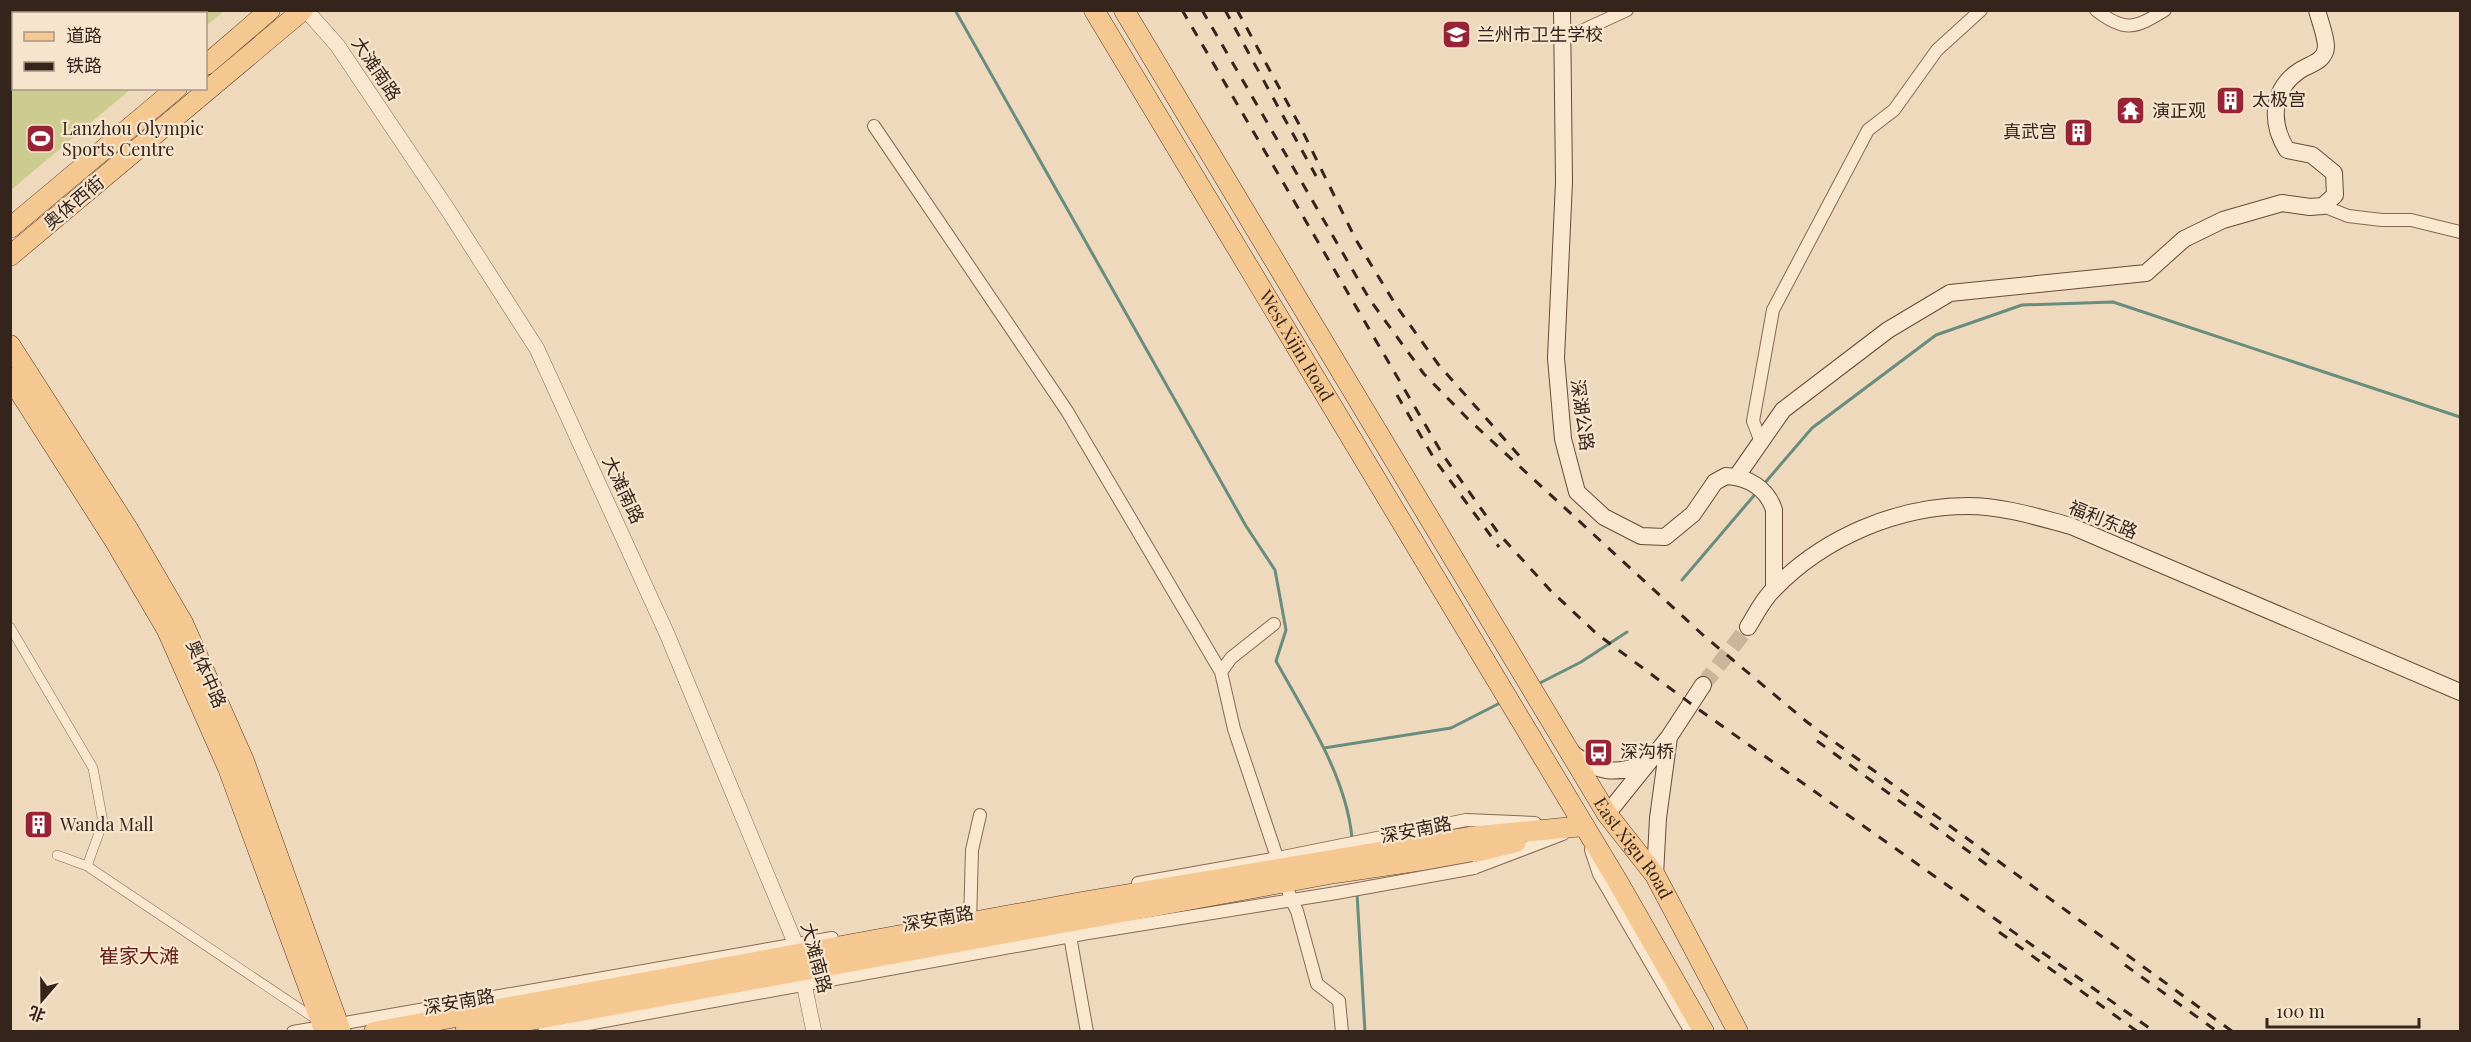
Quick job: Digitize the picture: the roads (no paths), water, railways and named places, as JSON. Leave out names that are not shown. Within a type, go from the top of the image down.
[{"type":"main road","points":[[207,64],[270,10]]},
{"type":"main road","name":"奥体西街","points":[[10,256],[304,10]]},
{"type":"main road","name":"West Xijin Road","points":[[1094,10],[1497,681]]},
{"type":"main road","name":"West Xijin Road","points":[[1124,10],[1520,669]]},
{"type":"main road","name":"深湖公路","points":[[1562,10],[1564,182],[1556,358],[1563,439],[1577,492],[1604,517],[1641,536],[1665,537],[1693,514],[1715,482],[1726,476],[1737,476]]},
{"type":"main road","points":[[1774,589],[1774,510],[1771,501],[1754,482],[1737,476],[1783,410],[1888,330],[1950,293],[2146,273],[2184,239],[2223,220],[2283,204],[2323,206],[2335,195],[2334,173],[2312,155],[2287,150],[2277,134],[2275,113],[2283,86],[2299,71],[2321,60],[2326,48],[2317,10]]},
{"type":"main road","name":"奥体西街","points":[[10,228],[175,90]]},
{"type":"main road","name":"奥体中路","points":[[10,345],[94,474],[156,593],[167,630],[228,768],[332,1028]]},
{"type":"main road","name":"奥体中路","points":[[10,377],[156,593]]},
{"type":"main road","name":"福利东路","points":[[1748,627],[1774,589],[1825,548],[1873,524],[1927,509],[1969,506],[2016,511],[2071,526],[2460,692]]},
{"type":"main road","name":"East Xigu Road","points":[[1520,669],[1607,814],[1655,875],[1738,1032]]},
{"type":"main road","name":"East Xigu Road","points":[[1497,681],[1704,1032]]},
{"type":"main road","points":[[1584,826],[1607,814],[1669,737],[1703,685]]},
{"type":"main road","points":[[1655,875],[1658,819],[1669,737]]},
{"type":"main road","points":[[1572,753],[1588,765],[1606,771],[1626,771],[1645,764]]},
{"type":"main road","name":"深安南路","points":[[374,1032],[800,963],[1333,868],[1584,826]]},
{"type":"main road","name":"深安南路","points":[[465,1032],[800,963],[970,918],[1284,877]]},
{"type":"street","name":"大滩南路","points":[[304,10],[337,45],[448,210],[537,349],[667,634],[800,963],[814,1032]]},
{"type":"street","points":[[1564,39],[1627,10]]},
{"type":"street","points":[[1761,442],[1754,421],[1773,310],[1868,130],[1894,110],[1937,50],[1982,10]]},
{"type":"street","points":[[2096,10],[2123,25],[2139,26],[2165,10]]},
{"type":"street","points":[[874,126],[1067,411],[1221,672],[1234,729],[1297,911],[1317,984],[1339,1001],[1342,1032]]},
{"type":"street","points":[[2323,206],[2348,216],[2382,220],[2411,219],[2460,232]]},
{"type":"street","points":[[1221,672],[1232,658],[1274,624]]},
{"type":"street","points":[[10,627],[93,768],[103,822],[87,867]]},
{"type":"street","points":[[970,918],[972,850],[980,815]]},
{"type":"street","name":"深安南路","points":[[293,1032],[800,963],[1071,936],[1284,877],[1584,826]]},
{"type":"street","points":[[1584,826],[1599,874],[1691,1032]]},
{"type":"street","points":[[57,855],[87,867],[332,1028]]},
{"type":"street","points":[[1071,936],[1087,1032]]},
{"type":"street","name":"深安南路","points":[[544,1032],[800,963]]},
{"type":"street","points":[[1724,1008],[1746,1032]]},
{"type":"waterway","points":[[955,10],[1246,526],[1275,570],[1286,630],[1276,661],[1312,725],[1333,769],[1342,792],[1352,838]]},
{"type":"waterway","points":[[1763,485],[1812,428],[1936,335],[2022,305],[2113,302],[2460,417]]},
{"type":"waterway","points":[[1682,580],[1757,492]]},
{"type":"waterway","points":[[1538,684],[1581,662],[1627,632]]},
{"type":"waterway","points":[[1324,748],[1451,728],[1502,702]]},
{"type":"waterway","points":[[1357,893],[1365,1032]]},
{"type":"tunnel","points":[[1703,685],[1748,627]]},
{"type":"railway","points":[[1182,10],[1443,455],[1499,534],[1550,590],[1597,634],[1698,709],[2155,1032]]},
{"type":"railway","points":[[1202,10],[1370,300],[1424,374],[1468,419],[1703,635],[1807,722],[2233,1032]]},
{"type":"railway","points":[[1225,10],[1316,176]]},
{"type":"railway","points":[[1237,10],[1300,126],[1356,240],[1397,307],[1438,364],[1522,459]]},
{"type":"railway","points":[[1397,395],[1435,460],[1499,547]]},
{"type":"railway","points":[[1817,741],[1994,870]]},
{"type":"railway","points":[[1999,932],[2138,1032]]},
{"type":"railway","points":[[2125,965],[2218,1032]]},
{"type":"place","name":"兰州市卫生学校","points":[[1456,35]]},
{"type":"place","name":"太极宫","points":[[2231,100]]},
{"type":"place","name":"演正观","points":[[2131,111]]},
{"type":"place","name":"真武宫","points":[[2078,132]]},
{"type":"place","name":"Lanzhou Olympic Sports Centre","points":[[41,139]]},
{"type":"place","name":"深沟桥","points":[[1599,752]]},
{"type":"place","name":"Wanda Mall","points":[[39,825]]},
{"type":"district","name":"崔家大滩","points":[[139,956]]}]
